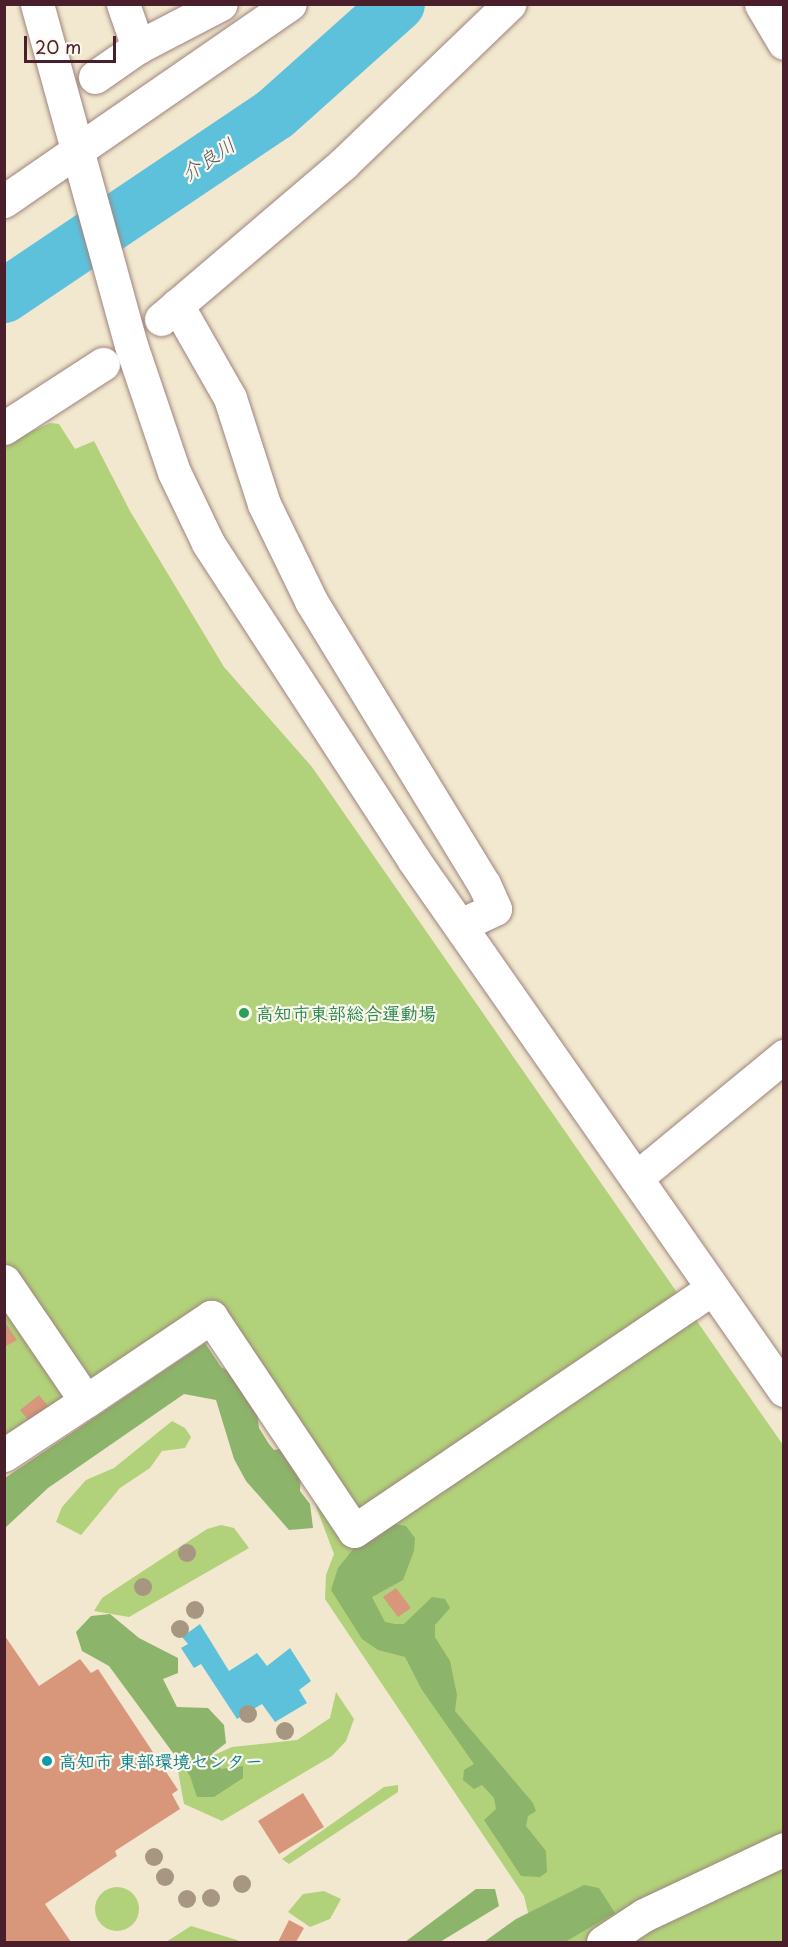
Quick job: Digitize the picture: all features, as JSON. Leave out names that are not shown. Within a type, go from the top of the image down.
[{"type":"street","points":[[37,4],[115,289],[174,472],[208,543],[460,925],[783,1390]]},
{"type":"street","points":[[123,4],[138,47]]},
{"type":"street","points":[[95,77],[138,47],[221,4]]},
{"type":"street","points":[[4,201],[290,4]]},
{"type":"street","points":[[460,925],[495,909],[484,884],[310,601],[264,504],[230,398],[169,312],[343,164],[509,4]]},
{"type":"street","points":[[761,4],[783,43]]},
{"type":"street","points":[[4,428],[103,364]]},
{"type":"street","points":[[636,1178],[783,1056]]},
{"type":"street","points":[[4,1281],[86,1401]]},
{"type":"street","points":[[4,1455],[211,1317],[354,1531],[712,1289]]},
{"type":"street","points":[[603,1942],[644,1915],[783,1849]]},
{"type":"green space","name":"高知市東部総合運動場","points":[[50,423],[59,424],[75,449],[94,441],[130,511],[224,667],[312,767],[783,1445],[783,1942],[535,1942],[524,1896],[325,1599],[326,1575],[334,1554],[312,1496],[206,1339],[5,1472],[4,444]]},
{"type":"green space","points":[[205,1343],[221,1367],[241,1379],[256,1403],[259,1428],[269,1444],[274,1450],[285,1448],[301,1473],[300,1491],[310,1504],[313,1528],[289,1530],[246,1481],[234,1459],[216,1400],[184,1394],[48,1488],[5,1528],[5,1478]]},
{"type":"green space","points":[[172,1421],[185,1428],[191,1437],[185,1448],[162,1451],[150,1468],[120,1488],[81,1535],[56,1522],[62,1507],[86,1480],[114,1468]]},
{"type":"green space","points":[[389,1523],[406,1526],[415,1538],[414,1551],[403,1580],[372,1597],[385,1622],[395,1624],[404,1624],[432,1597],[445,1599],[450,1608],[435,1625],[435,1637],[450,1661],[457,1695],[455,1711],[533,1803],[536,1811],[528,1816],[526,1826],[546,1851],[547,1872],[540,1877],[521,1876],[484,1820],[496,1809],[494,1798],[482,1785],[474,1789],[463,1780],[464,1770],[474,1764],[422,1690],[405,1657],[378,1650],[362,1639],[331,1590],[338,1568],[361,1539]]},
{"type":"green space","points":[[221,1525],[234,1528],[249,1548],[129,1617],[94,1611],[102,1598],[207,1529]]},
{"type":"green space","points":[[110,1614],[139,1638],[178,1658],[178,1673],[163,1679],[177,1707],[208,1708],[224,1725],[226,1743],[212,1754],[221,1769],[243,1766],[243,1778],[214,1797],[197,1797],[190,1776],[109,1666],[82,1651],[76,1632],[91,1616]]},
{"type":"green space","points":[[336,1692],[354,1719],[346,1741],[332,1756],[222,1821],[184,1804],[178,1771],[232,1747],[297,1740],[330,1718]]},
{"type":"green space","points":[[398,1785],[398,1792],[289,1864],[282,1859],[384,1787]]},
{"type":"green space","points":[[584,1885],[599,1888],[615,1913],[565,1942],[484,1942],[516,1919]]},
{"type":"green space","points":[[117,1887],[126,1888],[133,1893],[138,1900],[138,1918],[133,1925],[126,1930],[117,1931],[108,1930],[101,1925],[96,1918],[95,1909],[96,1900],[101,1893],[108,1888]]},
{"type":"green space","points":[[476,1889],[495,1889],[499,1906],[440,1942],[405,1942]]},
{"type":"green space","points":[[324,1891],[341,1899],[330,1919],[310,1927],[288,1912],[303,1894]]},
{"type":"green space","points":[[191,1926],[237,1940],[240,1942],[166,1942]]},
{"type":"water","points":[[200,1624],[229,1671],[257,1653],[267,1666],[290,1648],[311,1681],[299,1690],[307,1703],[275,1722],[262,1704],[237,1719],[201,1664],[194,1668],[181,1648],[188,1644],[182,1637]]},
{"type":"building","points":[[4,1321],[17,1340],[4,1347]]},
{"type":"building","points":[[39,1395],[48,1406],[29,1421],[20,1410]]},
{"type":"building","points":[[396,1588],[411,1608],[398,1617],[383,1597]]},
{"type":"building","name":"高知市 東部環境センター","points":[[5,1636],[39,1686],[80,1659],[91,1673],[98,1669],[178,1790],[172,1794],[180,1809],[115,1851],[117,1856],[45,1904],[71,1942],[5,1942]]},
{"type":"building","points":[[303,1793],[324,1827],[279,1854],[258,1821]]},
{"type":"building","points":[[289,1920],[304,1928],[296,1942],[278,1942]]},
{"type":"waterway","name":"介良川","points":[[4,296],[275,114],[398,4]]},
{"type":"place","name":"高知市東部総合運動場","points":[[244,1013]]},
{"type":"place","name":"高知市 東部環境センター","points":[[47,1761]]}]
